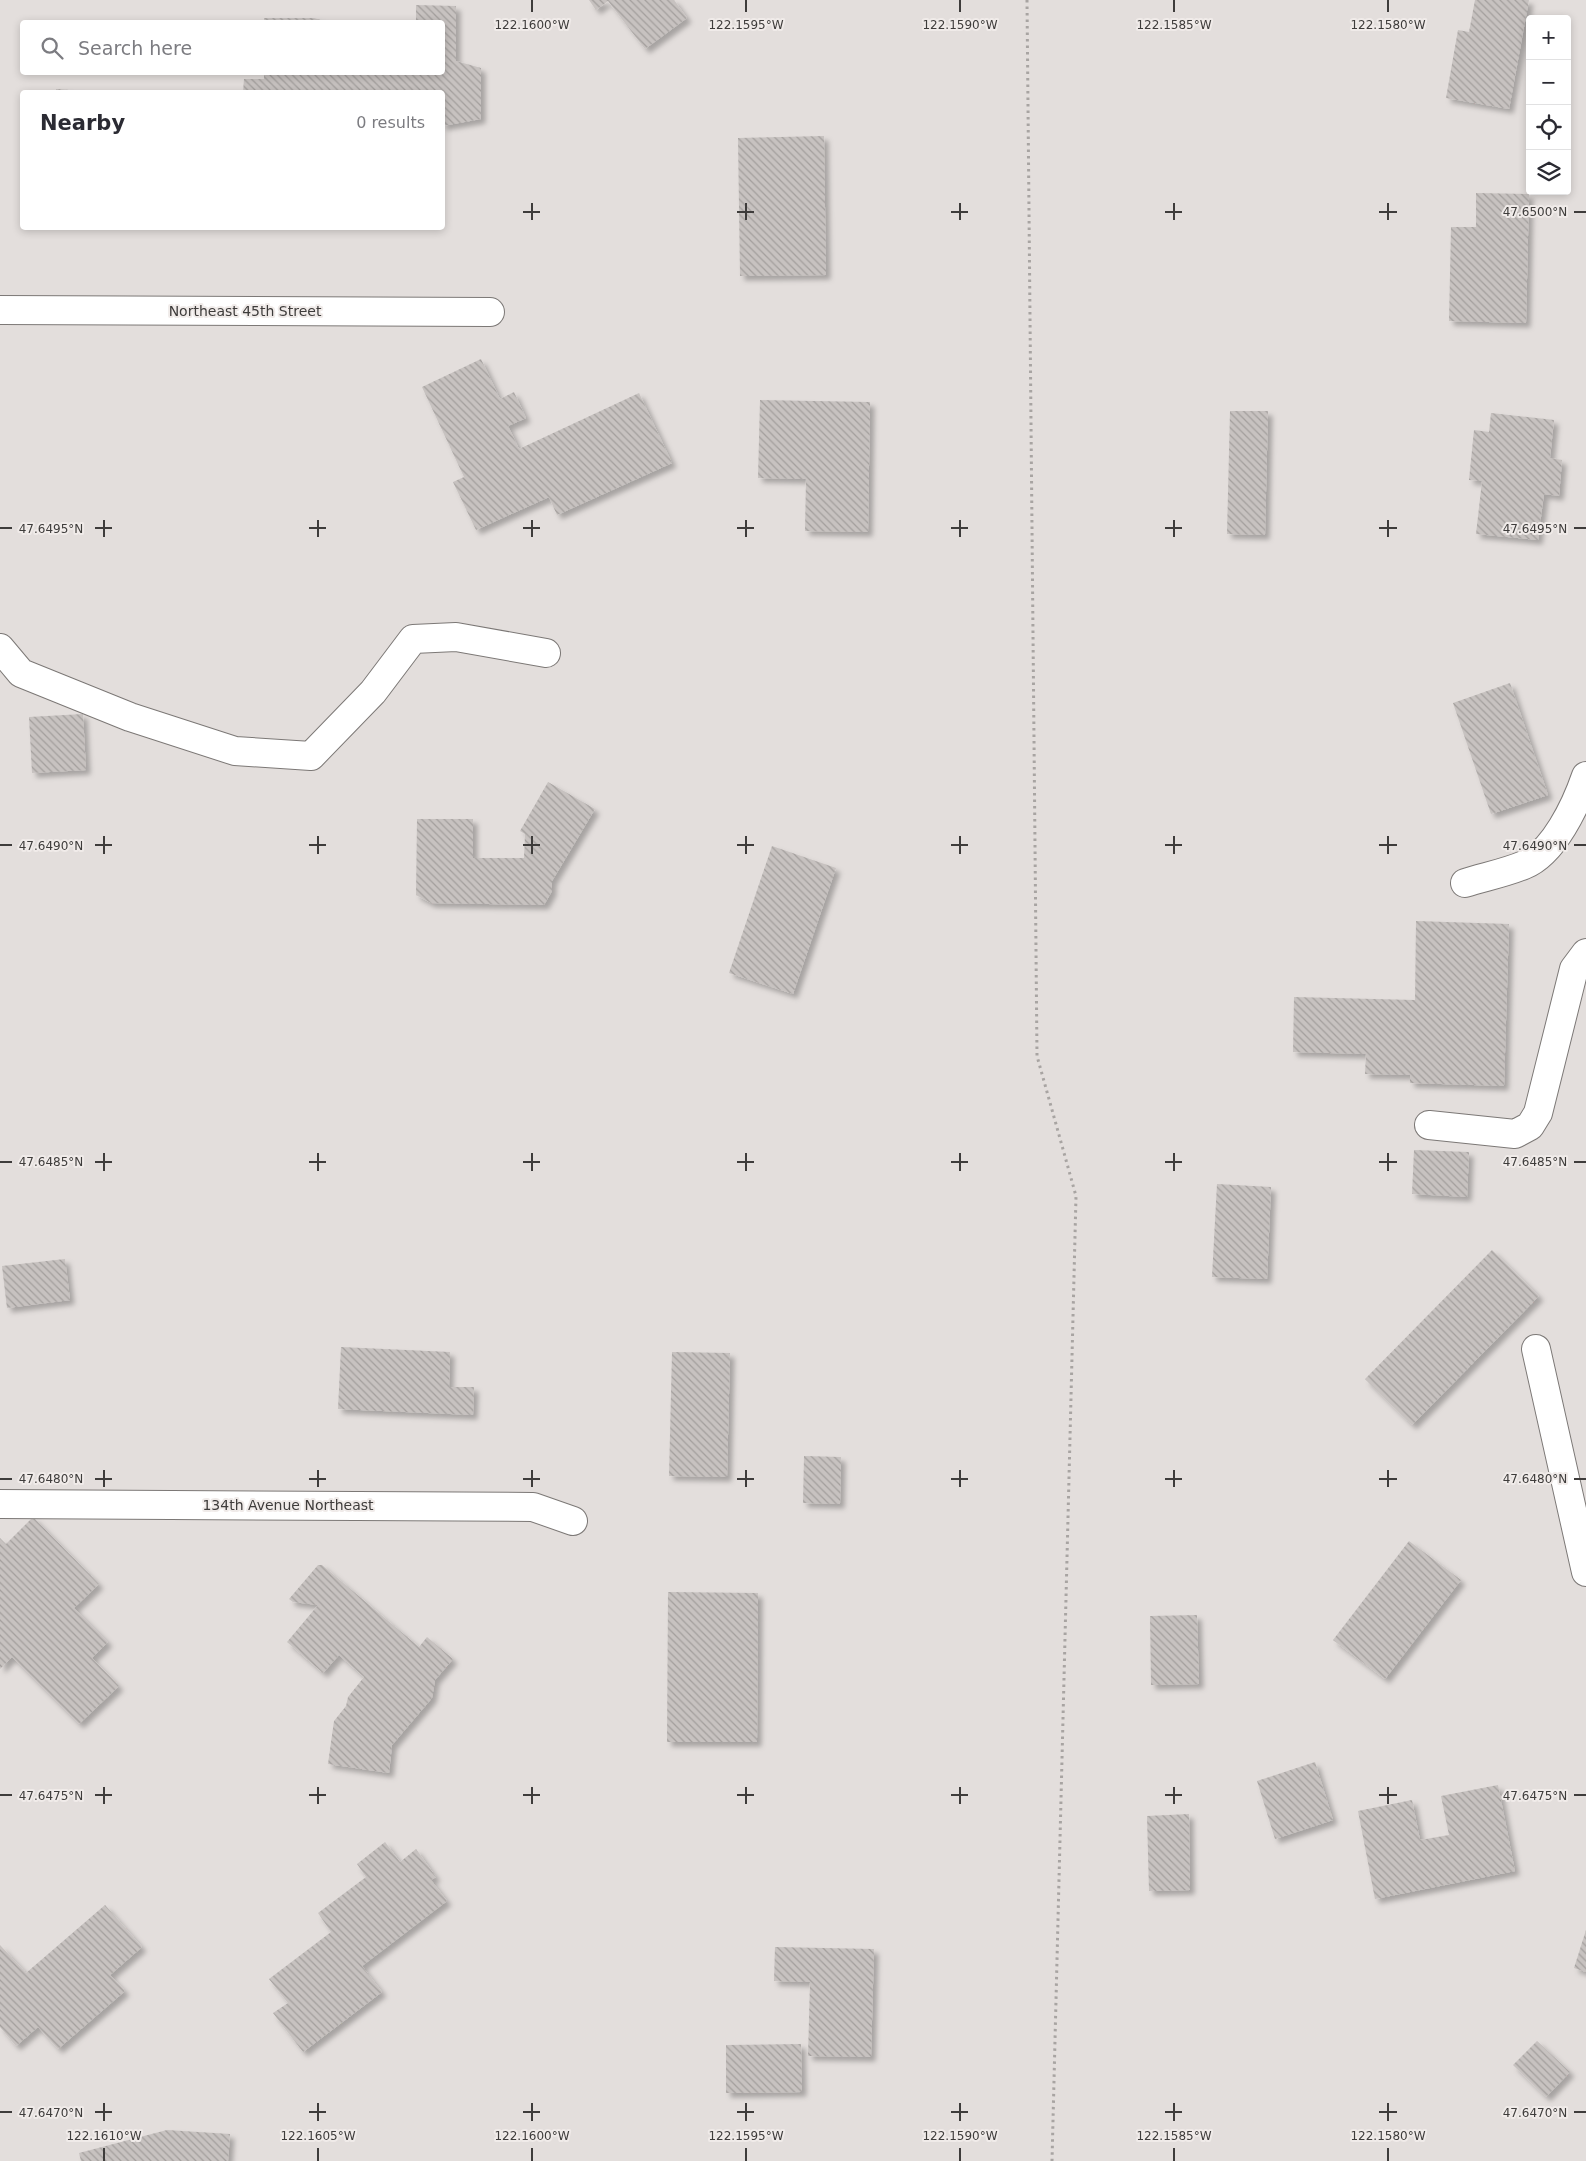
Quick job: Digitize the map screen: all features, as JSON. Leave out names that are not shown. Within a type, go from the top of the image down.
[{"type":"street","name":"Northeast 45th Street","points":[[0,310],[490,312]]},
{"type":"street","points":[[0,648],[21,673],[130,717],[235,751],[311,756],[373,692],[413,639],[456,637],[546,653]]},
{"type":"street","points":[[1465,883],[1526,865],[1554,842],[1580,793],[1586,776]]},
{"type":"street","points":[[1429,1125],[1515,1134],[1530,1126],[1538,1112],[1574,969],[1586,952]]},
{"type":"street","points":[[1536,1350],[1586,1572]]},
{"type":"street","name":"134th Avenue Northeast","points":[[0,1504],[533,1507],[573,1520]]},
{"type":"path","points":[[1027,0],[1037,1056],[1076,1196],[1052,2161]]},
{"type":"building","points":[[589,0],[674,0],[687,18],[645,49],[608,1],[596,10]]},
{"type":"building","points":[[1475,0],[1529,0],[1509,109],[1446,98],[1458,30],[1469,32]]},
{"type":"building","points":[[416,5],[456,6],[456,61],[481,68],[481,119],[445,125],[445,90],[243,90],[244,79],[264,79],[264,75],[445,75],[445,20],[416,20]]},
{"type":"building","points":[[264,18],[314,18],[320,20],[264,20]]},
{"type":"building","points":[[824,136],[826,275],[740,276],[738,138]]},
{"type":"building","points":[[1476,193],[1529,195],[1526,323],[1449,321],[1451,227],[1476,227]]},
{"type":"building","points":[[481,359],[500,399],[514,392],[526,418],[508,426],[519,449],[639,393],[672,463],[557,515],[549,497],[476,530],[453,482],[464,477],[422,387]]},
{"type":"building","points":[[760,400],[870,402],[868,532],[805,531],[806,479],[758,478]]},
{"type":"building","points":[[1230,411],[1268,411],[1265,535],[1227,534]]},
{"type":"building","points":[[1491,413],[1554,420],[1550,458],[1562,460],[1559,496],[1544,494],[1538,540],[1476,534],[1482,481],[1469,480],[1474,430],[1489,432]]},
{"type":"building","points":[[1510,683],[1548,795],[1491,814],[1453,703]]},
{"type":"building","points":[[83,714],[86,770],[32,773],[29,717]]},
{"type":"building","points":[[548,782],[595,809],[552,881],[552,891],[544,905],[431,903],[416,895],[417,819],[473,819],[473,858],[524,858],[525,834],[520,831]]},
{"type":"building","points":[[772,846],[836,868],[793,994],[729,973]]},
{"type":"building","points":[[1416,921],[1509,924],[1504,1086],[1410,1083],[1410,1075],[1365,1074],[1366,1054],[1293,1052],[1294,997],[1415,1000]]},
{"type":"building","points":[[1414,1150],[1469,1152],[1467,1197],[1412,1194]]},
{"type":"building","points":[[1217,1184],[1271,1187],[1267,1279],[1212,1277]]},
{"type":"building","points":[[1492,1250],[1539,1296],[1412,1425],[1365,1379]]},
{"type":"building","points":[[65,1259],[70,1300],[7,1308],[2,1266]]},
{"type":"building","points":[[341,1347],[450,1352],[449,1387],[474,1387],[473,1415],[338,1409]]},
{"type":"building","points":[[672,1352],[730,1353],[727,1477],[669,1476]]},
{"type":"building","points":[[804,1456],[841,1457],[840,1504],[803,1503]]},
{"type":"building","points":[[33,1517],[99,1584],[74,1608],[108,1642],[92,1658],[119,1686],[79,1724],[12,1657],[0,1669],[0,1538],[6,1544]]},
{"type":"building","points":[[1409,1541],[1461,1580],[1385,1679],[1333,1640]]},
{"type":"building","points":[[318,1565],[322,1565],[419,1647],[427,1637],[453,1659],[435,1680],[432,1698],[392,1745],[389,1773],[328,1764],[334,1721],[346,1706],[348,1697],[364,1677],[339,1655],[323,1673],[287,1642],[318,1605],[293,1602],[289,1599]]},
{"type":"building","points":[[668,1592],[758,1593],[757,1742],[667,1742]]},
{"type":"building","points":[[1197,1615],[1199,1684],[1151,1685],[1150,1616]]},
{"type":"building","points":[[1315,1762],[1333,1820],[1275,1839],[1257,1781]]},
{"type":"building","points":[[1498,1785],[1515,1871],[1375,1899],[1358,1811],[1412,1800],[1420,1840],[1449,1835],[1441,1796]]},
{"type":"building","points":[[1189,1814],[1190,1890],[1149,1891],[1147,1816]]},
{"type":"building","points":[[385,1842],[400,1862],[416,1849],[436,1877],[431,1880],[447,1901],[362,1966],[382,1992],[303,2052],[273,2013],[288,2003],[269,1979],[331,1932],[318,1913],[366,1877],[357,1864]]},
{"type":"building","points":[[105,1905],[142,1947],[110,1975],[125,1991],[58,2049],[38,2027],[16,2046],[0,2027],[0,1945],[26,1973]]},
{"type":"building","points":[[1586,1930],[1586,1972],[1574,1968]]},
{"type":"building","points":[[775,1947],[874,1949],[871,2057],[808,2056],[810,1982],[774,1981]]},
{"type":"building","points":[[1537,2041],[1570,2072],[1546,2097],[1513,2065]]},
{"type":"building","points":[[801,2044],[802,2092],[726,2093],[726,2045]]},
{"type":"building","points":[[167,2130],[230,2134],[228,2161],[81,2161],[79,2153]]}]
